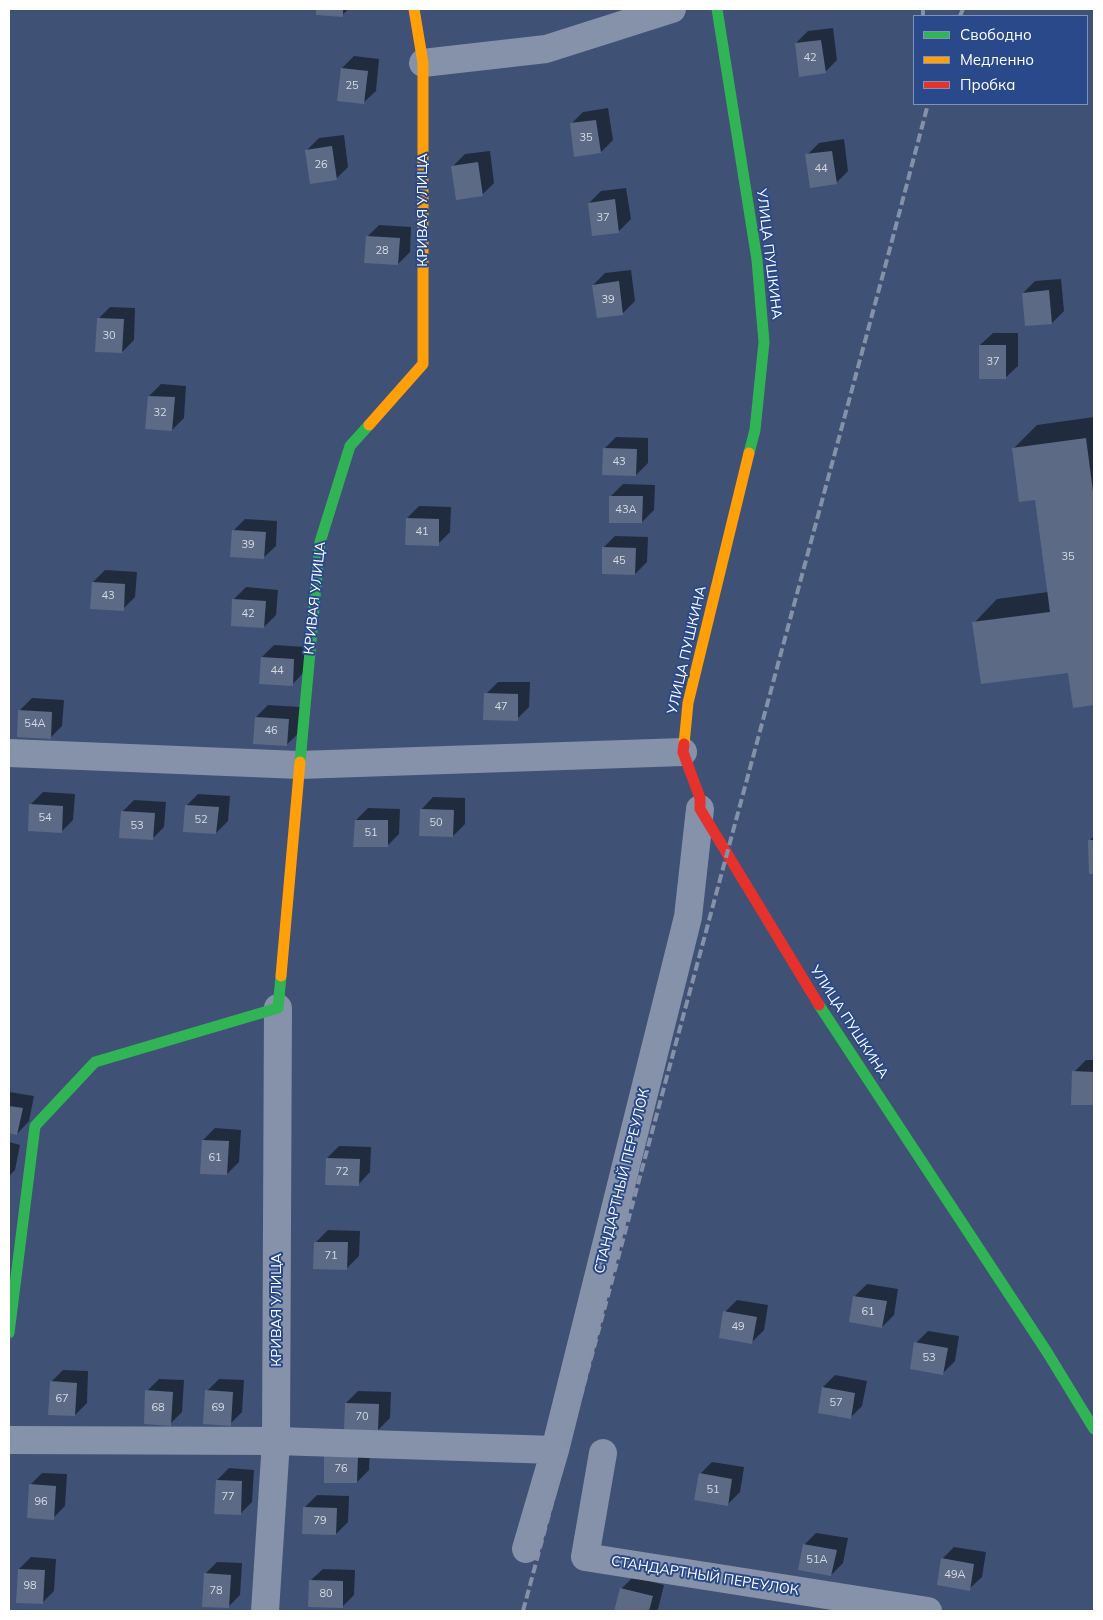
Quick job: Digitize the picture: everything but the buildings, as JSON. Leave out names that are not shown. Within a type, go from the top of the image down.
[{"type":"main road","name":"КРИВАЯ УЛИЦА","points":[[278,1008],[299,765],[322,534],[350,446],[423,364],[423,63],[414,9]]},
{"type":"main road","name":"УЛИЦА ПУШКИНА","points":[[716,9],[757,260],[764,342],[755,430],[688,703],[683,752],[700,798],[700,809],[823,1011],[1047,1352],[1094,1429]]},
{"type":"main road","points":[[9,1333],[35,1126],[95,1062],[278,1008]]},
{"type":"street","points":[[423,63],[546,49],[672,9]]},
{"type":"street","points":[[9,753],[299,765],[683,752]]},
{"type":"street","name":"СТАНДАРТНЫЙ ПЕРЕУЛОК","points":[[526,1549],[554,1450],[688,917],[700,809]]},
{"type":"street","name":"КРИВАЯ УЛИЦА","points":[[265,1611],[276,1441],[278,1008]]},
{"type":"street","points":[[9,1440],[276,1441],[554,1450]]},
{"type":"street","name":"СТАНДАРТНЫЙ ПЕРЕУЛОК","points":[[603,1453],[585,1557],[928,1611]]},
{"type":"railway","points":[[923,9],[923,15]]},
{"type":"railway","points":[[960,15],[963,9]]},
{"type":"railway","points":[[523,1611],[928,105]]},
{"type":"traffic: fast","points":[[717,9],[757,260],[764,342],[755,430],[749,453]]},
{"type":"traffic: fast","points":[[300,762],[320,542],[350,446],[369,425]]},
{"type":"traffic: fast","points":[[9,1333],[35,1126],[95,1062],[278,1008],[281,976]]},
{"type":"traffic: fast","points":[[819,1005],[1047,1352],[1094,1429]]},
{"type":"traffic: slow","points":[[369,425],[423,364],[423,63],[414,9]]},
{"type":"traffic: slow","points":[[684,744],[688,703],[749,453]]},
{"type":"traffic: slow","points":[[281,976],[300,762]]},
{"type":"traffic: jam","points":[[684,744],[683,752],[700,798],[700,809],[819,1005]]}]
